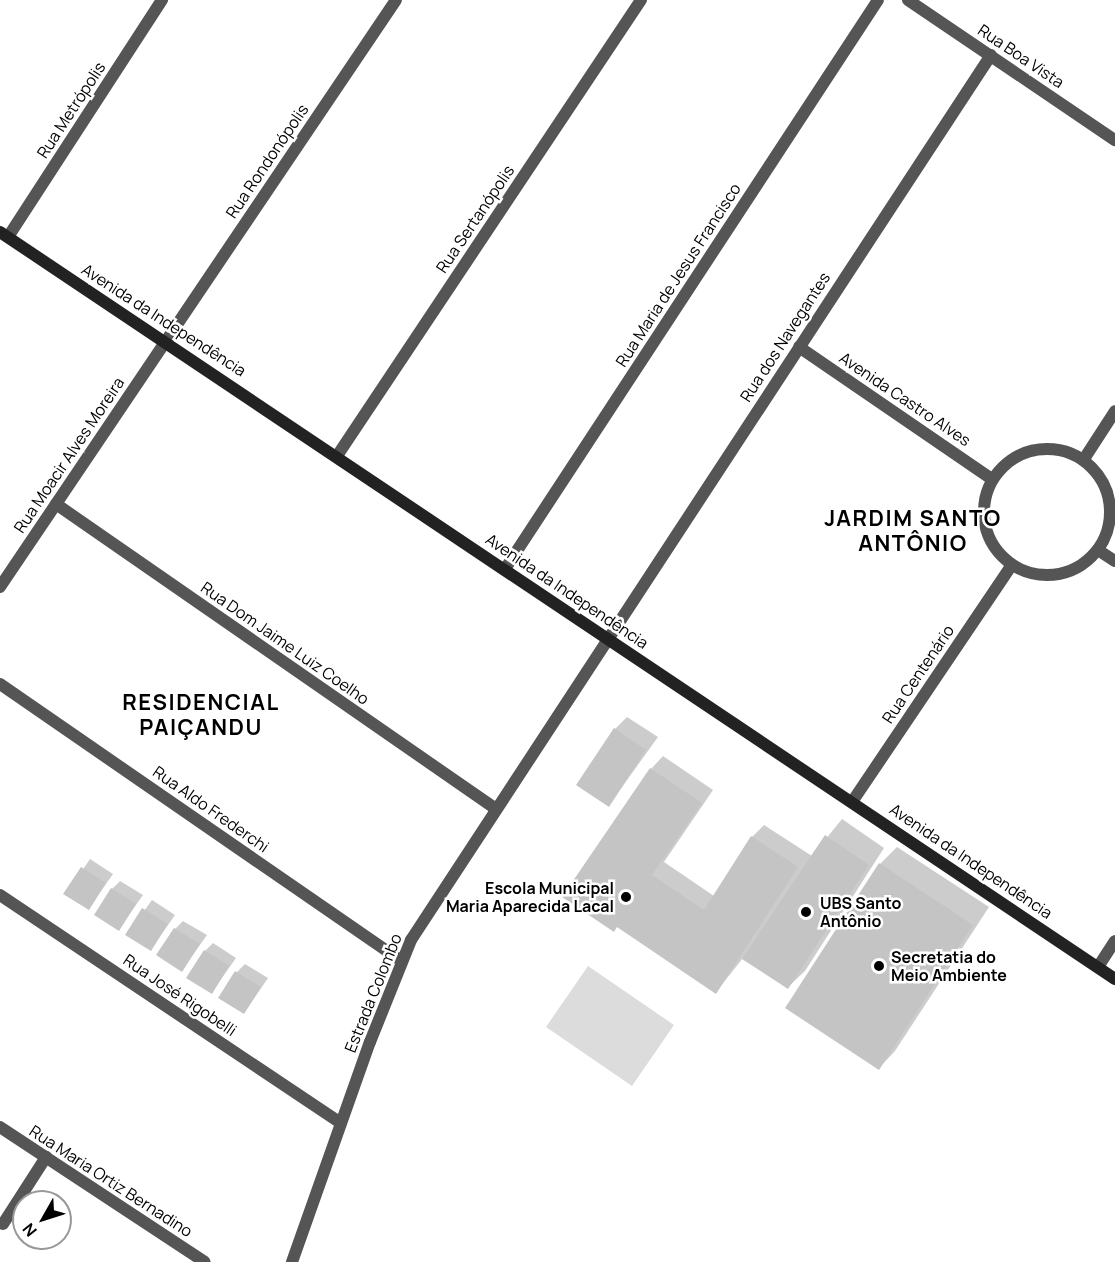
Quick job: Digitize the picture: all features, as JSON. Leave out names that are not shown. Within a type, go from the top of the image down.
[{"type":"street","name":"Rua Metrópolis","points":[[4,234],[162,0]]},
{"type":"street","name":"Rua Rondonópolis","points":[[165,340],[396,0]]},
{"type":"street","name":"Rua Sertanópolis","points":[[338,456],[641,0]]},
{"type":"street","name":"Rua Maria de Jesus Francisco","points":[[505,569],[878,0]]},
{"type":"street","name":"Rua Boa Vista","points":[[908,0],[1115,140]]},
{"type":"street","name":"Rua dos Navegantes","points":[[607,637],[991,55]]},
{"type":"street","name":"Avenida da Independência","points":[[4,234],[1115,979]]},
{"type":"street","name":"Rua Moacir Alves Moreira","points":[[0,587],[165,340]]},
{"type":"street","name":"Avenida Castro Alves","points":[[799,347],[992,479]]},
{"type":"street","points":[[1084,459],[1115,411]]},
{"type":"street","points":[[1035,449],[1057,449],[1084,459],[1106,488],[1110,510],[1107,531],[1098,550],[1083,564],[1065,573],[1045,575],[1011,566],[994,546],[986,527],[984,507],[992,479],[1015,456],[1035,449]]},
{"type":"street","name":"Rua Dom Jaime Luiz Coelho","points":[[56,504],[496,809]]},
{"type":"street","points":[[1098,550],[1115,561]]},
{"type":"street","name":"Rua Centenário","points":[[852,802],[1011,566]]},
{"type":"street","name":"Estrada Colombo","points":[[292,1262],[341,1123],[411,940],[607,637]]},
{"type":"street","name":"Rua Aldo Frederchi","points":[[0,684],[402,961]]},
{"type":"street","name":"Rua José Rigobelli","points":[[0,895],[341,1123]]},
{"type":"street","points":[[1098,967],[1115,941]]},
{"type":"street","name":"Rua Maria Ortiz Bernadino","points":[[0,1127],[205,1262]]},
{"type":"street","points":[[3,1224],[46,1157]]},
{"type":"shaded area","points":[[588,966],[674,1025],[632,1086],[546,1027]]},
{"type":"building","points":[[614,728],[646,750],[609,807],[576,785]]},
{"type":"building","points":[[650,768],[702,803],[652,875],[704,910],[751,836],[798,867],[716,994],[617,927],[614,932],[562,897]]},
{"type":"building","name":"UBS Santo Antônio","points":[[825,835],[869,865],[788,989],[742,959]]},
{"type":"building","name":"Secretatia do Meio Ambiente","points":[[879,863],[973,925],[879,1070],[785,1008]]},
{"type":"building","points":[[81,867],[106,883],[89,910],[63,894]]},
{"type":"building","points":[[111,888],[136,904],[119,931],[94,915]]},
{"type":"building","points":[[142,908],[168,924],[151,951],[125,935]]},
{"type":"building","points":[[174,928],[200,944],[182,972],[156,955]]},
{"type":"building","points":[[204,950],[229,966],[212,994],[186,978]]},
{"type":"building","points":[[235,971],[261,987],[244,1014],[218,998]]},
{"type":"place","name":"Escola Municipal Maria Aparecida Lacal","points":[[626,897]]},
{"type":"place","name":"UBS Santo Antônio","points":[[806,912]]},
{"type":"place","name":"Secretatia do Meio Ambiente","points":[[879,966]]},
{"type":"district","name":"JARDIM SANTO ANTÔNIO","points":[[913,530]]},
{"type":"district","name":"RESIDENCIAL PAIÇANDU","points":[[201,714]]}]
